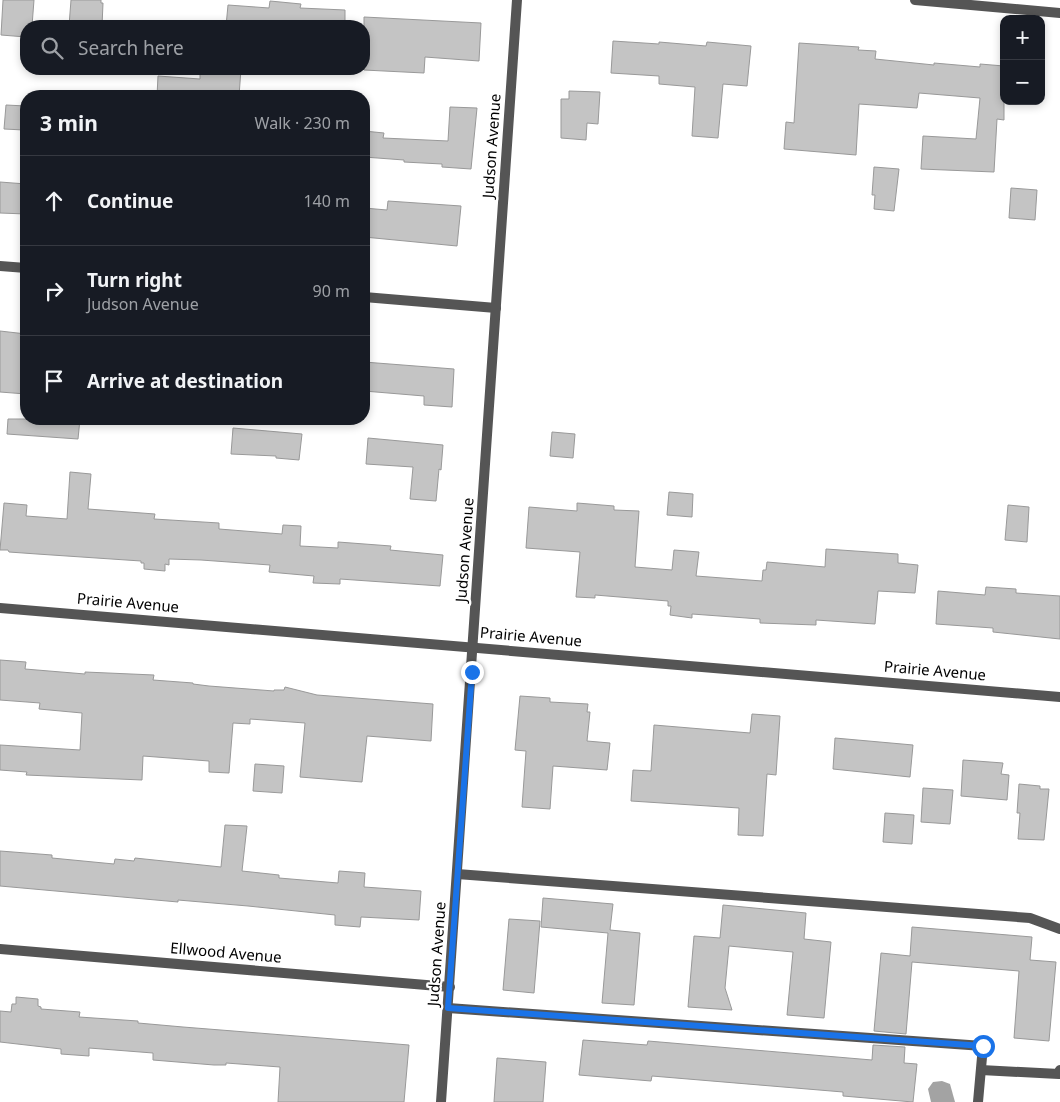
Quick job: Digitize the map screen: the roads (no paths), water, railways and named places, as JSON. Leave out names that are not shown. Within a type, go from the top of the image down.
[{"type":"street","name":"Judson Avenue","points":[[441,1102],[517,0]]},
{"type":"street","points":[[915,0],[1060,12]]},
{"type":"street","points":[[0,266],[20,268]]},
{"type":"street","points":[[370,298],[496,308]]},
{"type":"street","name":"Prairie Avenue","points":[[0,608],[1060,697]]},
{"type":"street","points":[[458,874],[1030,918],[1060,929]]},
{"type":"street","name":"Ellwood Avenue","points":[[0,949],[450,987]]},
{"type":"street","points":[[448,1008],[983,1046],[978,1102]]},
{"type":"street","points":[[981,1070],[1059,1074],[1060,1070]]}]
